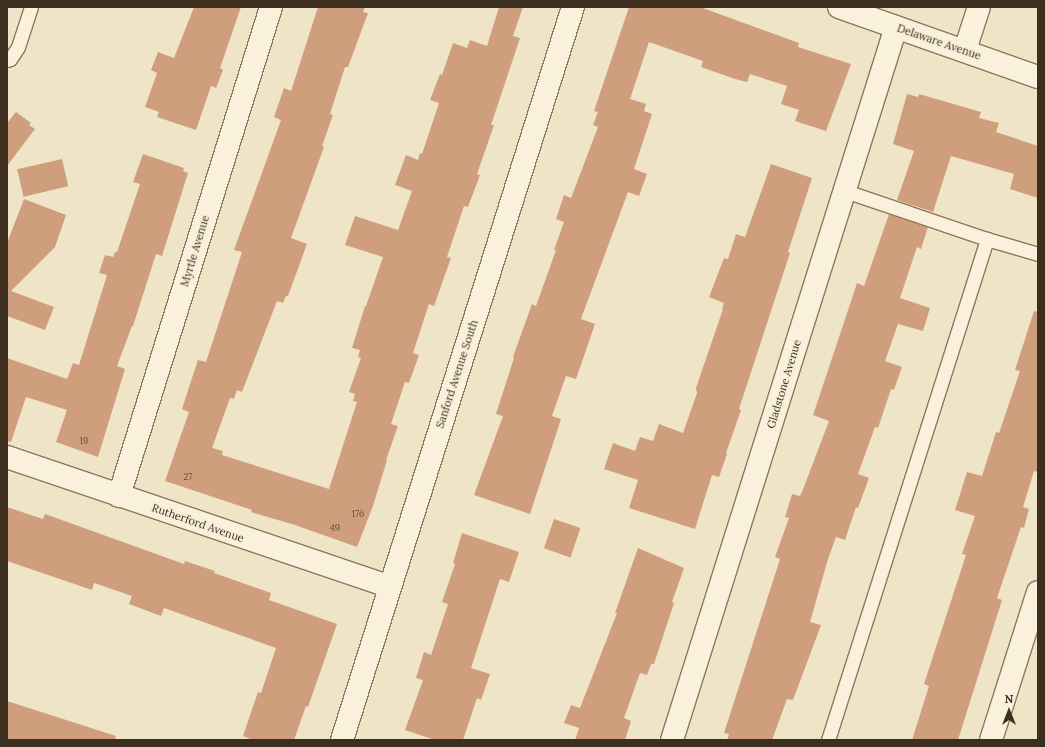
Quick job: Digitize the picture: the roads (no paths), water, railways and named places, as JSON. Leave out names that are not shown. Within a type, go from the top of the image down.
[{"type":"street","name":"Myrtle Avenue","points":[[119,496],[271,7]]},
{"type":"street","name":"Sanford Avenue South","points":[[342,740],[573,7]]},
{"type":"street","name":"Delaware Avenue","points":[[839,7],[896,28],[965,50],[1038,77]]},
{"type":"street","points":[[965,50],[979,7]]},
{"type":"street","name":"Gladstone Avenue","points":[[672,740],[896,28]]},
{"type":"street","name":"Rutherford Avenue","points":[[7,457],[390,587]]},
{"type":"street","points":[[991,740],[1038,592]]},
{"type":"lane","points":[[7,60],[10,59],[18,47],[31,7]]},
{"type":"lane","points":[[845,192],[987,239],[1038,254]]},
{"type":"lane","points":[[828,740],[987,239]]}]
